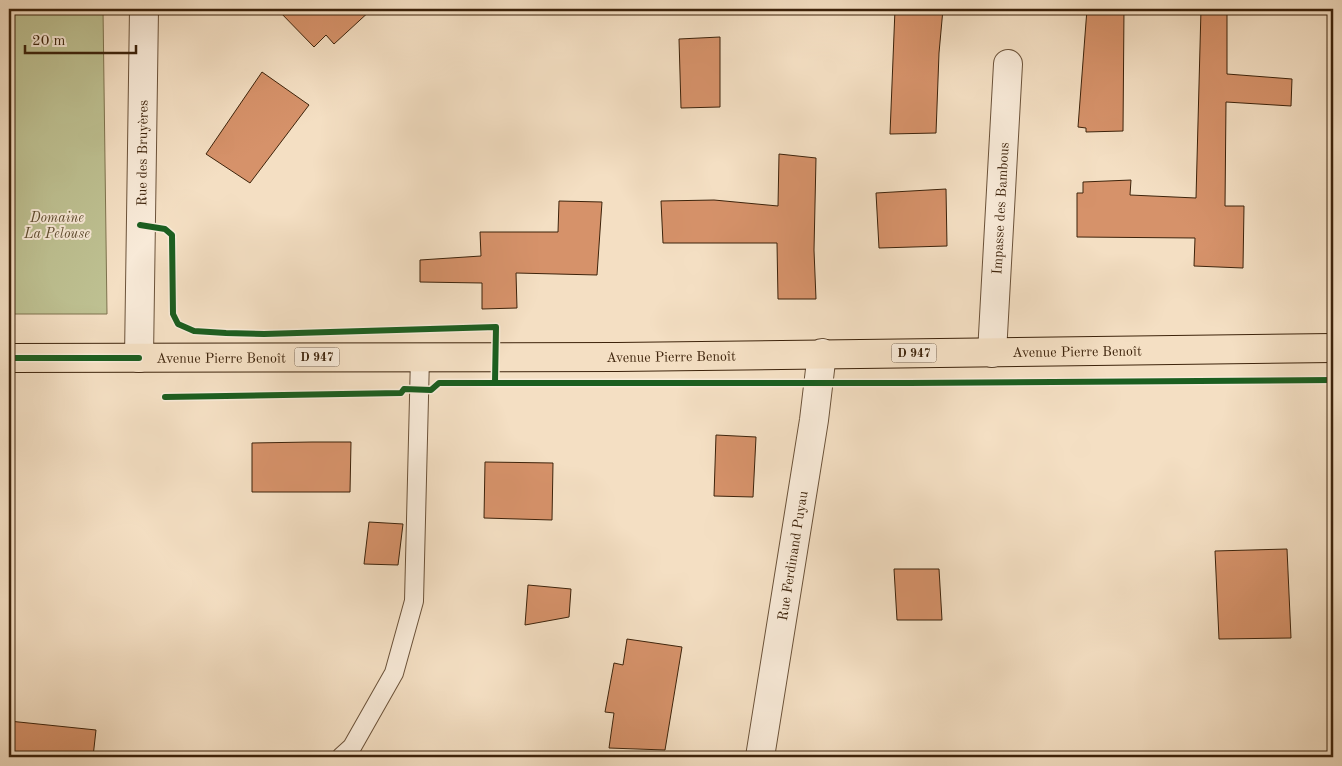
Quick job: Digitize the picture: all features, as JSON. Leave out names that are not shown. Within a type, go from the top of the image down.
[{"type":"main road","name":"Avenue Pierre Benoît","points":[[9,358],[617,356],[1333,348]]},
{"type":"street","name":"Rue des Bruyères","points":[[139,358],[144,9]]},
{"type":"street","name":"Impasse des Bambous","points":[[992,353],[1008,64]]},
{"type":"street","name":"Rue Ferdinand Puyau","points":[[760,757],[814,420],[822,353]]},
{"type":"lane","points":[[341,757],[352,746],[394,673],[414,601],[420,357]]},
{"type":"green space","name":"Domaine La Pelouse","points":[[9,9],[103,9],[107,314],[9,314]]},
{"type":"building","points":[[277,9],[372,9],[334,44],[326,35],[314,47]]},
{"type":"building","points":[[895,9],[943,9],[939,53],[936,133],[890,134]]},
{"type":"building","points":[[1087,9],[1124,9],[1123,131],[1086,132],[1086,128],[1078,127]]},
{"type":"building","points":[[1201,9],[1227,9],[1227,74],[1292,79],[1291,106],[1226,102],[1225,206],[1244,206],[1243,268],[1194,266],[1195,238],[1077,237],[1077,193],[1083,193],[1083,182],[1131,180],[1130,195],[1196,198]]},
{"type":"building","points":[[720,37],[720,107],[681,108],[679,39]]},
{"type":"building","points":[[262,72],[309,105],[250,183],[206,154]]},
{"type":"building","points":[[779,154],[816,158],[814,250],[816,299],[778,299],[777,243],[663,243],[661,201],[714,200],[778,206]]},
{"type":"building","points":[[946,189],[947,246],[879,248],[876,193]]},
{"type":"building","points":[[559,201],[602,202],[597,275],[516,273],[517,308],[482,309],[482,283],[420,282],[420,260],[481,256],[480,232],[558,232]]},
{"type":"building","points":[[716,435],[756,437],[753,497],[714,496]]},
{"type":"building","points":[[351,442],[350,492],[252,492],[252,443]]},
{"type":"building","points":[[485,462],[553,463],[552,520],[484,518]]},
{"type":"building","points":[[369,522],[403,524],[398,565],[364,564]]},
{"type":"building","points":[[1287,549],[1291,638],[1219,639],[1215,551]]},
{"type":"building","points":[[894,569],[939,569],[942,620],[897,620]]},
{"type":"building","points":[[528,585],[571,589],[569,617],[525,625]]},
{"type":"building","points":[[627,639],[682,647],[665,750],[609,748],[614,713],[605,712],[614,663],[623,665]]},
{"type":"building","points":[[9,721],[96,730],[93,757],[9,757]]},
{"type":"cycle path","points":[[140,225],[165,229],[172,235],[173,314],[178,324],[194,331],[264,334],[496,327],[495,382]]},
{"type":"cycle path","points":[[9,358],[139,358]]},
{"type":"cycle path","points":[[165,397],[401,393],[404,389],[431,390],[439,383],[909,383],[1333,380]]}]
